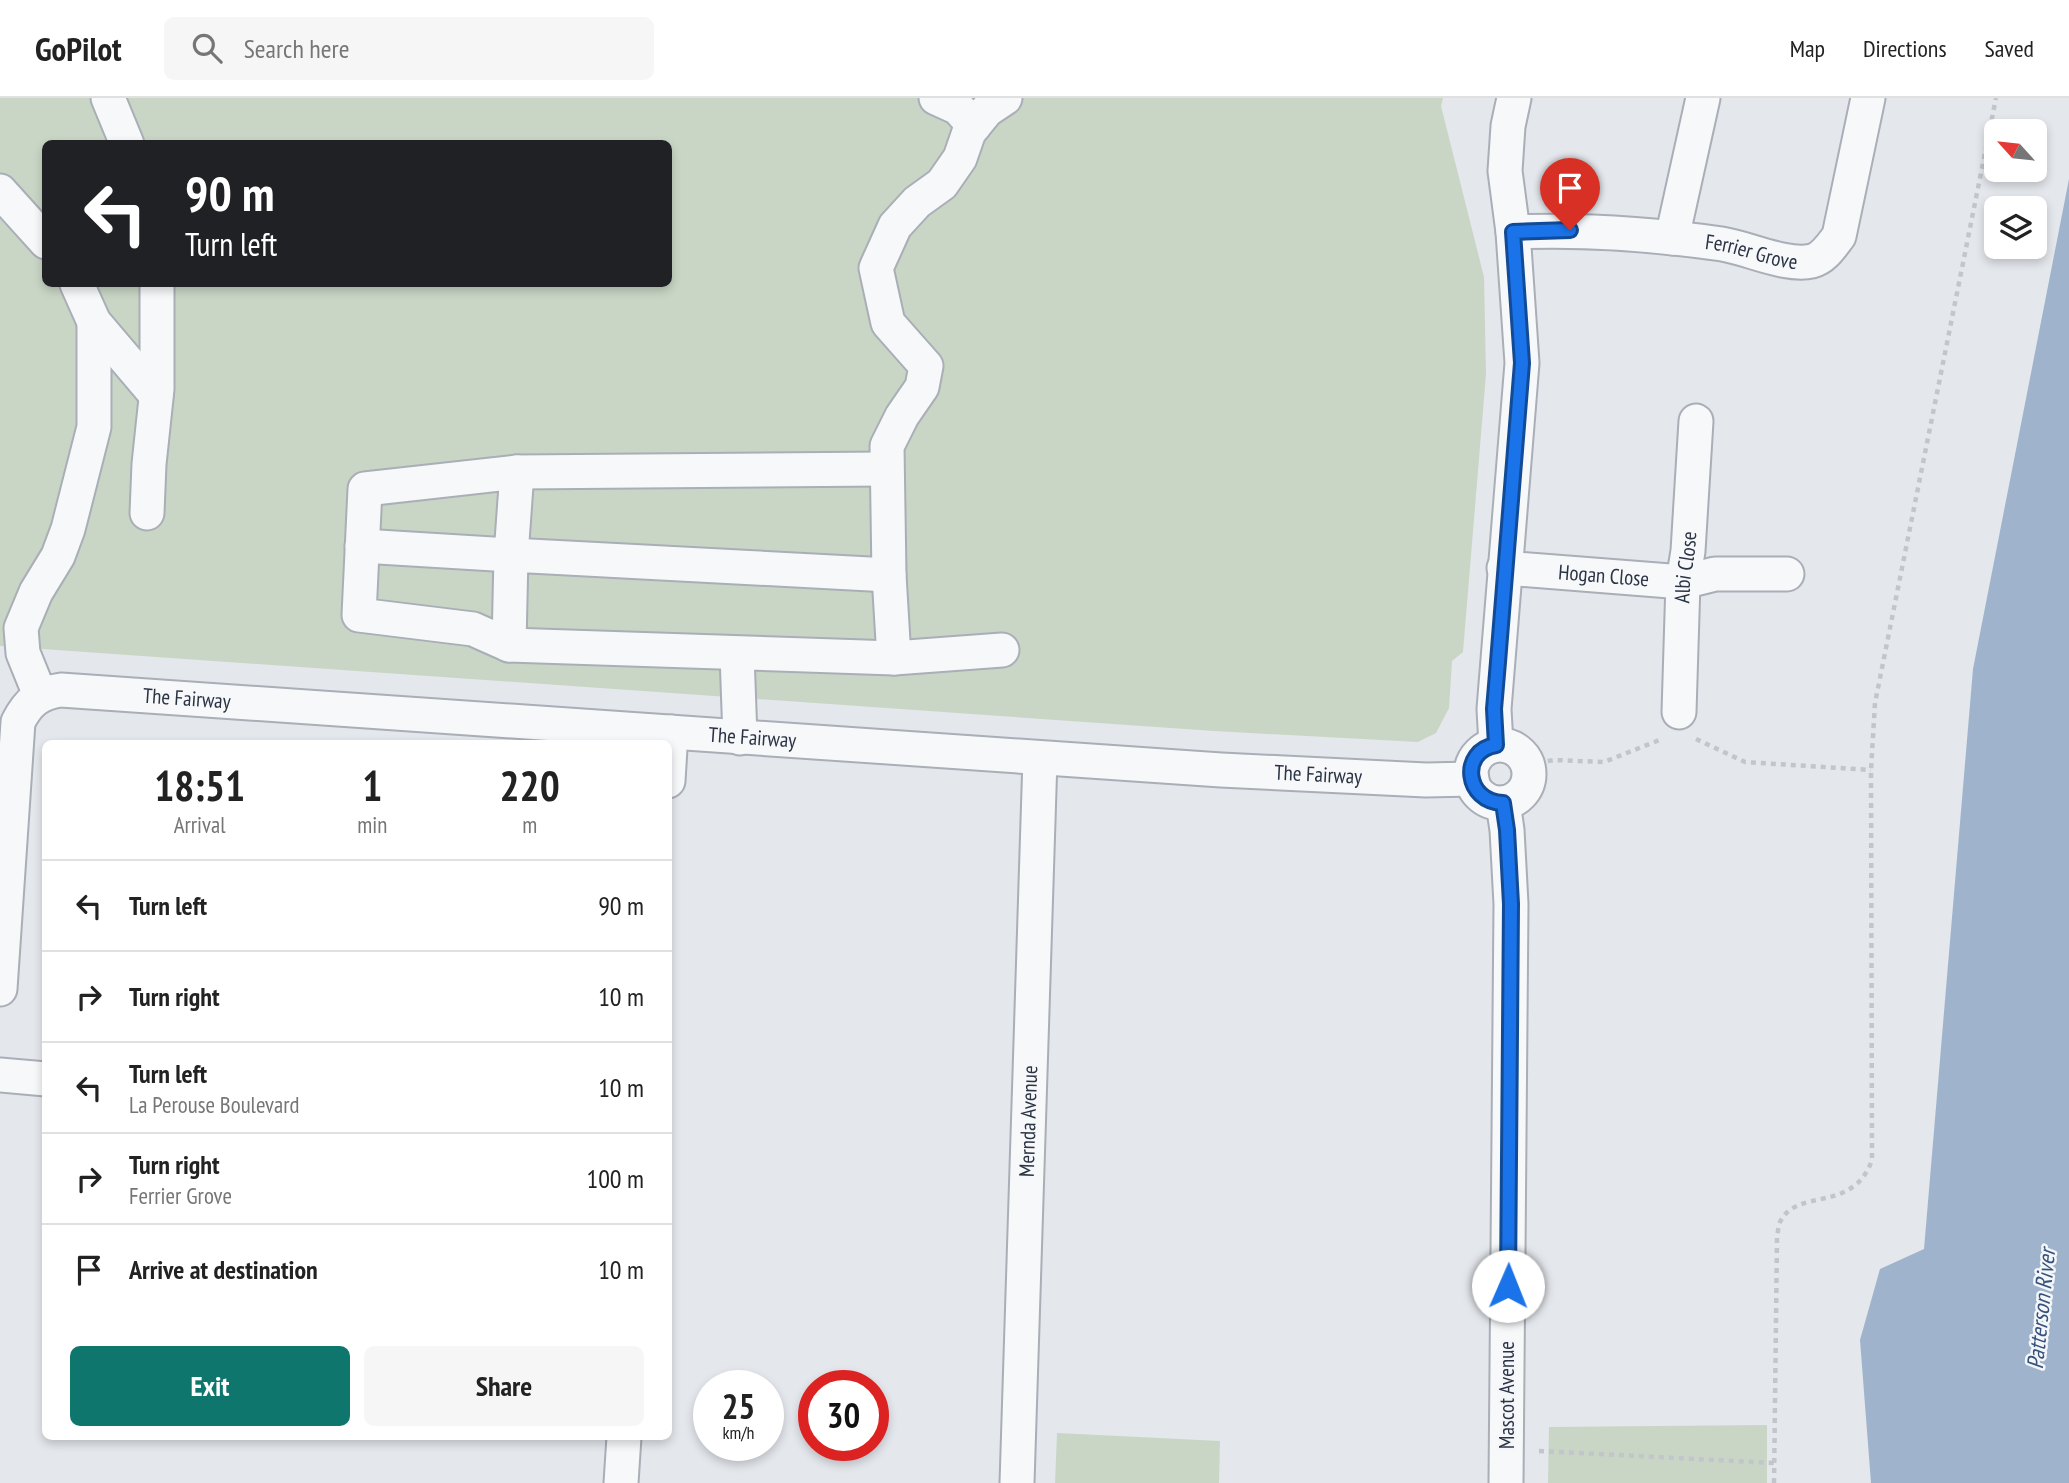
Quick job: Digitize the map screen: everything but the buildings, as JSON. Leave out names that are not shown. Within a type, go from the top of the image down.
[{"type":"street","points":[[108,98],[125,140]]},
{"type":"street","points":[[936,98],[958,108],[974,126]]},
{"type":"street","points":[[894,658],[888,575],[887,446],[902,416],[922,387],[926,366],[888,323],[876,268],[895,226],[917,202],[942,184],[960,158],[969,132],[987,110],[1005,98]]},
{"type":"street","points":[[1496,745],[1494,709],[1522,363],[1506,172],[1508,126],[1514,98]]},
{"type":"street","points":[[1672,238],[1703,98]]},
{"type":"street","name":"Ferrier Grove","points":[[1513,232],[1570,230],[1672,238],[1726,245],[1788,261],[1812,261],[1826,252],[1839,236],[1868,98]]},
{"type":"street","points":[[0,191],[42,238]]},
{"type":"street","points":[[79,287],[94,322],[156,395]]},
{"type":"street","points":[[147,513],[156,395],[157,287]]},
{"type":"street","points":[[0,989],[18,722],[23,711],[37,697],[23,653],[21,628],[36,592],[58,556],[68,529],[94,427],[94,322]]},
{"type":"street","name":"Albi Close","points":[[1681,729],[1683,582],[1688,551],[1696,421]]},
{"type":"street","points":[[886,469],[517,472],[365,489],[359,615],[473,629],[509,645],[894,658],[1002,650]]},
{"type":"street","points":[[509,645],[511,555],[517,472]]},
{"type":"street","points":[[362,546],[888,575]]},
{"type":"street","name":"Hogan Close","points":[[1504,568],[1683,582],[1715,574],[1787,574]]},
{"type":"street","points":[[737,654],[740,738]]},
{"type":"street","name":"The Fairway","points":[[37,697],[61,690],[1040,758],[1357,777],[1472,779]]},
{"type":"street","points":[[671,732],[671,740]]},
{"type":"street","points":[[1496,745],[1511,746],[1528,764],[1529,780],[1526,788],[1514,799],[1503,803],[1484,798],[1476,790],[1472,779],[1472,768],[1478,755],[1482,750],[1496,745]]},
{"type":"street","name":"Mernda Avenue","points":[[1017,1483],[1040,758]]},
{"type":"street","name":"Mascot Avenue","points":[[1503,803],[1511,904],[1506,1483]]},
{"type":"street","points":[[0,1076],[42,1079]]},
{"type":"street","points":[[621,1483],[624,1440]]},
{"type":"path","points":[[1774,1483],[1777,1238],[1780,1222],[1792,1208],[1846,1193],[1861,1183],[1872,1160],[1871,770],[1875,703],[1996,98]]},
{"type":"path","points":[[1528,764],[1554,760],[1604,762],[1681,729],[1745,762],[1871,770]]},
{"type":"path","points":[[1506,1449],[1774,1463]]},
{"type":"green space","points":[[0,98],[1443,98],[1441,106],[1484,277],[1486,374],[1463,652],[1452,661],[1449,708],[1436,733],[1418,742],[1214,731],[0,646]]},
{"type":"green space","points":[[1767,1425],[1767,1483],[1548,1483],[1549,1427]]},
{"type":"green space","points":[[1057,1433],[1220,1441],[1219,1483],[1055,1483]]},
{"type":"water","name":"Patterson River","points":[[2069,179],[2069,1483],[1871,1483],[1860,1340],[1880,1269],[1924,1249],[1973,669]]},
{"type":"route","points":[[1508,1286],[1511,904],[1507,830],[1503,803],[1484,798],[1476,790],[1471,775],[1474,760],[1482,750],[1496,745],[1494,709],[1522,363],[1513,232],[1570,230]]}]
